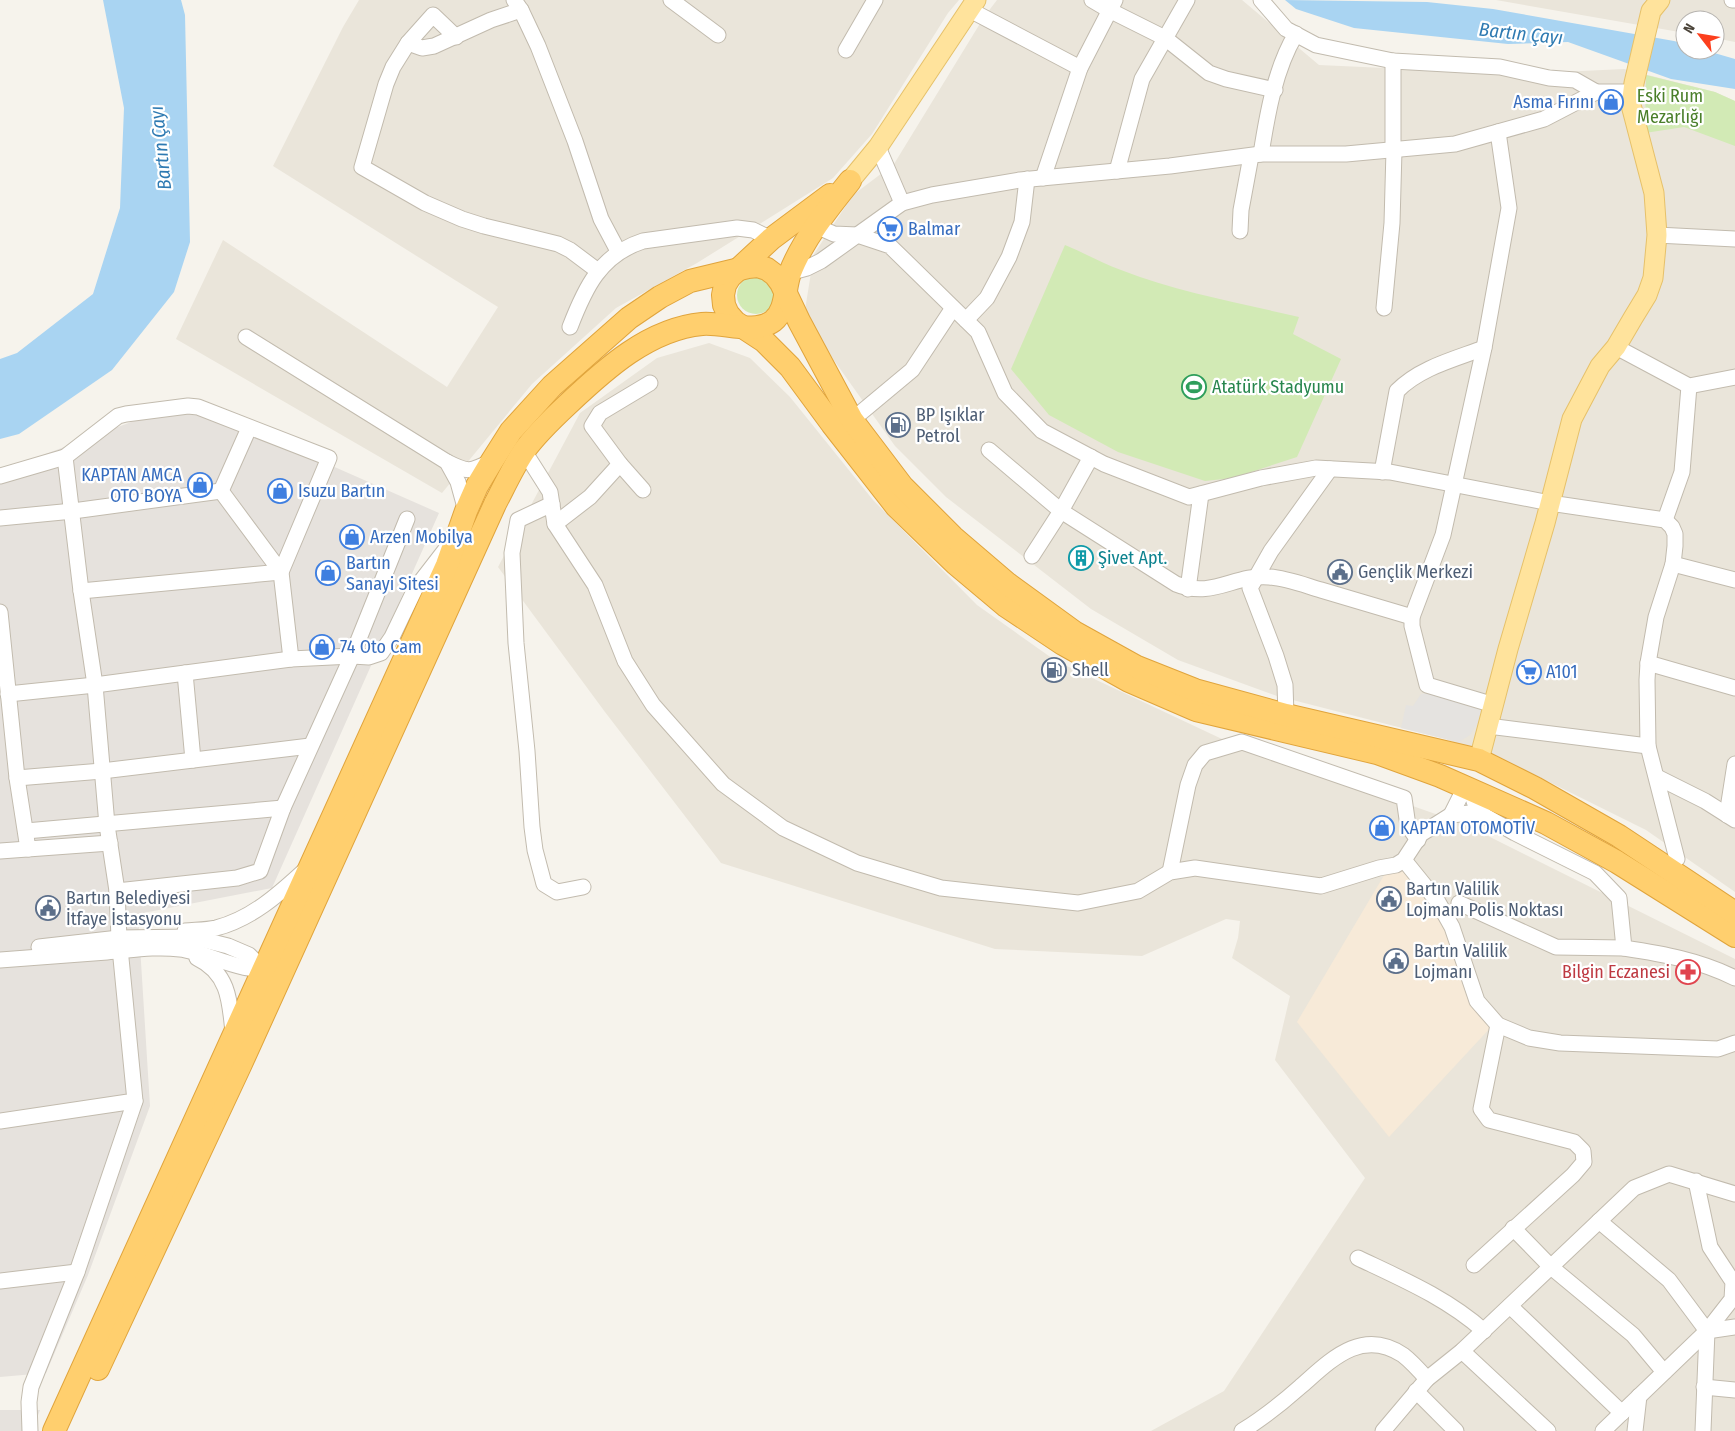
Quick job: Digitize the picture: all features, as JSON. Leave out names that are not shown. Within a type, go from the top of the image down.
[{"type":"highway","points":[[68,1431],[269,1002],[495,504],[524,451],[554,417],[592,381],[624,356],[654,338],[676,329],[703,323],[754,328],[765,326],[774,321],[784,303],[783,280],[820,219],[850,181]]},
{"type":"highway","points":[[820,219],[771,239],[730,277],[725,285],[723,295],[724,305],[728,314],[735,322],[764,341],[790,367],[896,506],[956,564],[998,600],[1063,644],[1129,681],[1196,710],[1377,753],[1440,776],[1546,823],[1617,862],[1735,936]]},
{"type":"highway","points":[[54,1431],[98,1330],[234,1036],[446,565],[477,486],[511,431],[552,386],[629,318],[660,297],[690,281],[758,266],[767,269],[783,280],[852,420],[902,486],[953,537],[1008,584],[1074,632],[1137,667],[1195,690],[1286,715],[1479,760],[1535,788],[1619,836],[1735,913]]},
{"type":"highway","points":[[1470,789],[1479,760]]},
{"type":"main road","points":[[1479,760],[1572,419],[1600,366],[1616,348],[1646,295],[1653,278],[1657,235],[1654,193],[1631,105],[1654,2]]},
{"type":"main road","points":[[850,181],[878,147],[972,3]]},
{"type":"street","points":[[671,0],[718,35]]},
{"type":"street","points":[[846,50],[875,0]]},
{"type":"street","points":[[1092,0],[1112,5],[1165,38],[1209,73],[1226,79],[1275,90]]},
{"type":"street","points":[[1118,171],[1142,78],[1187,0]]},
{"type":"street","points":[[1261,0],[1286,29],[1316,45],[1393,61],[1500,67],[1550,78],[1574,80],[1596,92]]},
{"type":"street","points":[[972,3],[1080,68]]},
{"type":"street","points":[[408,43],[417,47],[428,48],[440,44],[491,20],[517,5],[538,46],[575,141],[601,219],[618,252]]},
{"type":"street","points":[[1043,178],[1080,68],[1112,5]]},
{"type":"street","points":[[456,36],[434,15],[408,43],[393,67],[386,84],[362,168],[425,203],[462,219],[558,244],[570,250],[598,271]]},
{"type":"street","points":[[1240,231],[1241,210],[1256,155],[1287,48],[1296,34]]},
{"type":"street","points":[[1384,308],[1392,223],[1394,150],[1393,61]]},
{"type":"street","points":[[783,280],[821,261],[902,203],[932,195],[1027,179],[1118,171],[1256,155],[1346,154],[1455,144],[1544,119],[1596,92],[1634,88]]},
{"type":"street","points":[[1494,705],[1427,686],[1413,634],[1412,617],[1443,534],[1484,348],[1509,208],[1498,132]]},
{"type":"street","points":[[878,147],[902,203]]},
{"type":"street","points":[[966,320],[987,298],[1009,256],[1022,222],[1027,179]]},
{"type":"street","points":[[820,219],[834,234],[858,235],[890,246],[978,332],[1004,393],[1042,431],[1104,464],[1189,497],[1261,478],[1316,468],[1382,472],[1550,503],[1665,520],[1672,527],[1675,534],[1673,564],[1656,617],[1648,663],[1648,746],[1677,859]]},
{"type":"street","points":[[570,327],[581,300],[598,271],[618,252],[643,241],[737,228],[753,230],[771,239]]},
{"type":"street","points":[[1657,235],[1735,239]]},
{"type":"street","points":[[852,420],[912,370],[953,308]]},
{"type":"street","points":[[246,337],[463,470],[475,469],[492,461]]},
{"type":"street","points":[[1382,472],[1397,391],[1404,384],[1427,370],[1484,348]]},
{"type":"street","points":[[1616,348],[1690,386],[1735,377]]},
{"type":"street","points":[[643,490],[620,464],[592,426],[600,413],[650,383]]},
{"type":"street","points":[[1665,520],[1682,472],[1690,386]]},
{"type":"street","points":[[0,476],[65,457],[109,422],[126,414],[188,406],[198,407],[329,458],[281,572],[291,659]]},
{"type":"street","points":[[221,491],[250,428]]},
{"type":"street","points":[[989,450],[1061,511],[1176,584],[1188,589],[1201,590],[1256,576],[1270,577],[1309,586],[1412,617]]},
{"type":"street","points":[[524,451],[550,492],[555,524],[595,585],[625,661],[653,705],[724,784],[783,828],[857,863],[941,888],[1078,903],[1138,891],[1170,872],[1195,868],[1321,886],[1379,868],[1396,866],[1404,860],[1421,834],[1451,815],[1470,813],[1486,816]]},
{"type":"street","points":[[30,1431],[29,1402],[31,1387],[77,1272],[135,1101],[124,942],[107,825],[95,685],[81,591],[65,457]]},
{"type":"street","points":[[1032,556],[1061,511],[1091,457]]},
{"type":"street","points":[[448,462],[458,482],[466,511]]},
{"type":"street","points":[[555,524],[590,497],[620,464]]},
{"type":"street","points":[[1286,715],[1285,685],[1250,588],[1272,551],[1330,469]]},
{"type":"street","points":[[0,518],[72,511],[221,491]]},
{"type":"street","points":[[221,491],[281,572]]},
{"type":"street","points":[[1188,589],[1201,494]]},
{"type":"street","points":[[552,504],[518,520],[512,553],[516,643],[527,751],[532,827],[535,850],[544,884],[557,892],[583,887]]},
{"type":"street","points":[[117,890],[237,878],[260,871],[283,808],[352,656],[407,519]]},
{"type":"street","points":[[8,694],[95,685],[291,659],[369,657],[381,653],[392,637],[415,588],[458,534]]},
{"type":"street","points":[[1673,564],[1735,580]]},
{"type":"street","points":[[81,591],[281,572]]},
{"type":"street","points":[[0,612],[8,694],[6,735],[17,778],[28,849]]},
{"type":"street","points":[[1648,663],[1735,688]]},
{"type":"street","points":[[185,673],[193,760]]},
{"type":"street","points":[[1488,726],[1648,746]]},
{"type":"street","points":[[1170,872],[1194,765],[1205,753],[1242,742],[1404,798],[1408,826],[1418,840]]},
{"type":"street","points":[[17,778],[102,771],[310,746]]},
{"type":"street","points":[[1657,777],[1705,801],[1731,818],[1735,764]]},
{"type":"street","points":[[1451,815],[1461,795],[1470,789],[1475,804],[1486,816],[1594,873],[1619,898],[1624,948]]},
{"type":"street","points":[[26,831],[283,808]]},
{"type":"street","points":[[0,851],[110,843]]},
{"type":"street","points":[[1404,860],[1438,902],[1452,927],[1477,1001],[1498,1025],[1529,1038],[1560,1043],[1718,1049],[1735,1043]]},
{"type":"street","points":[[0,960],[215,928],[242,918],[276,898],[312,864]]},
{"type":"street","points":[[1459,903],[1556,947],[1624,948],[1673,955],[1716,969],[1735,978]]},
{"type":"street","points":[[0,951],[192,936],[228,946],[249,955],[264,969],[269,979],[269,1002]]},
{"type":"street","points":[[124,942],[149,947],[180,949],[244,966],[264,969],[275,966],[295,944]]},
{"type":"street","points":[[180,949],[208,963],[221,978],[230,998],[234,1036]]},
{"type":"street","points":[[1474,1265],[1573,1175],[1584,1162],[1583,1151],[1574,1142],[1489,1120],[1481,1109],[1498,1025]]},
{"type":"street","points":[[0,1121],[135,1101]]},
{"type":"street","points":[[1384,1431],[1427,1379],[1462,1352],[1634,1188],[1669,1174],[1735,1194]]},
{"type":"street","points":[[1603,1431],[1706,1331],[1732,1299],[1733,1282],[1710,1247],[1696,1181]]},
{"type":"street","points":[[1599,1221],[1669,1280],[1706,1331],[1703,1431]]},
{"type":"street","points":[[1513,1228],[1551,1267],[1633,1335],[1664,1372]]},
{"type":"street","points":[[1358,1258],[1441,1299],[1484,1331]]},
{"type":"street","points":[[0,1281],[77,1272]]},
{"type":"street","points":[[1510,1306],[1622,1413]]},
{"type":"street","points":[[1706,1331],[1735,1327]]},
{"type":"street","points":[[1242,1431],[1289,1397],[1331,1360],[1366,1344],[1395,1351],[1410,1361],[1427,1379]]},
{"type":"street","points":[[1462,1352],[1548,1431]]},
{"type":"street","points":[[1704,1387],[1735,1390]]},
{"type":"street","points":[[1416,1391],[1456,1431]]},
{"type":"street","points":[[1635,1431],[1639,1396]]},
{"type":"shaded area","points":[[359,0],[959,0],[948,13],[872,134],[833,178],[697,263],[616,308],[532,384],[442,493],[176,339],[223,240],[447,387],[498,307],[273,166],[343,27]]},
{"type":"shaded area","points":[[997,0],[1242,0],[1319,65],[1518,74],[1624,69],[1715,92],[1735,101],[1735,892],[1646,830],[1509,762],[1445,739],[1277,696],[1178,660],[1091,609],[946,497],[895,446],[833,359],[805,310],[814,254],[853,195],[894,164],[984,17]]},
{"type":"shaded area","points":[[1496,0],[1735,0],[1735,42],[1725,40],[1725,10],[1675,10],[1675,31]]},
{"type":"shaded area","points":[[709,343],[750,358],[790,397],[873,500],[977,605],[1056,661],[1222,739],[1464,824],[1735,959],[1735,1431],[1151,1431],[1224,1391],[1365,1178],[1275,1060],[1290,996],[1232,958],[1238,938],[1240,921],[1226,919],[1142,956],[995,949],[721,863],[605,712],[498,567],[580,413],[657,358]]},
{"type":"shaded area","points":[[203,409],[439,513],[272,888],[138,914],[150,1106],[88,1275],[46,1373],[0,1377],[0,471],[158,412]]},
{"type":"shaded area","points":[[1437,693],[1482,708],[1478,722],[1470,735],[1459,742],[1401,728],[1406,705],[1413,706],[1421,694]]},
{"type":"shaded area","name":"Bartın Valilik Lojmanı","points":[[1408,871],[1440,913],[1493,1025],[1389,1137],[1297,1022],[1386,872]]},
{"type":"shaded area","points":[[0,1410],[40,1410],[32,1431],[0,1431]]},
{"type":"green space","name":"Eski Rum Mezarlığı","points":[[1646,75],[1715,92],[1735,101],[1735,146],[1684,127],[1645,133]]},
{"type":"green space","name":"Atatürk Stadyumu","points":[[1065,245],[1114,267],[1164,285],[1299,317],[1293,334],[1341,359],[1297,457],[1233,478],[1205,481],[1118,452],[1049,415],[1011,369]]},
{"type":"green space","points":[[756,276],[769,282],[775,295],[769,308],[756,314],[743,308],[737,295],[743,282]]},
{"type":"water","name":"Bartın Çayı","points":[[103,0],[181,0],[185,15],[190,242],[174,292],[112,370],[19,434],[0,439],[0,359],[17,353],[93,294],[120,208],[124,108]]},
{"type":"water","name":"Bartın Çayı","points":[[1285,0],[1427,2],[1493,9],[1674,41],[1675,60],[1725,60],[1725,56],[1735,59],[1735,89],[1671,79],[1568,42],[1508,44],[1354,28],[1296,9]]},
{"type":"place","name":"Asma Fırını","points":[[1611,102]]},
{"type":"place","name":"Balmar","points":[[890,229]]},
{"type":"place","name":"Atatürk Stadyumu","points":[[1194,387]]},
{"type":"place","name":"BP Işıklar Petrol","points":[[898,425]]},
{"type":"place","name":"KAPTAN AMCA OTO BOYA","points":[[200,485]]},
{"type":"place","name":"Isuzu Bartın","points":[[280,491]]},
{"type":"place","name":"Arzen Mobilya","points":[[352,537]]},
{"type":"place","name":"Şivet Apt.","points":[[1081,558]]},
{"type":"place","name":"Gençlik Merkezi","points":[[1340,572]]},
{"type":"place","name":"Bartın Sanayi Sitesi","points":[[328,573]]},
{"type":"place","name":"74 Oto Cam","points":[[322,647]]},
{"type":"place","name":"Shell","points":[[1054,670]]},
{"type":"place","name":"A101","points":[[1529,672]]},
{"type":"place","name":"KAPTAN OTOMOTİV","points":[[1382,828]]},
{"type":"place","name":"Bartın Valilik Lojmanı Polis Noktası","points":[[1389,899]]},
{"type":"place","name":"Bartın Belediyesi İtfaye İstasyonu","points":[[48,908]]},
{"type":"place","name":"Bartın Valilik Lojmanı","points":[[1396,961]]},
{"type":"place","name":"Bilgin Eczanesi","points":[[1688,972]]}]
